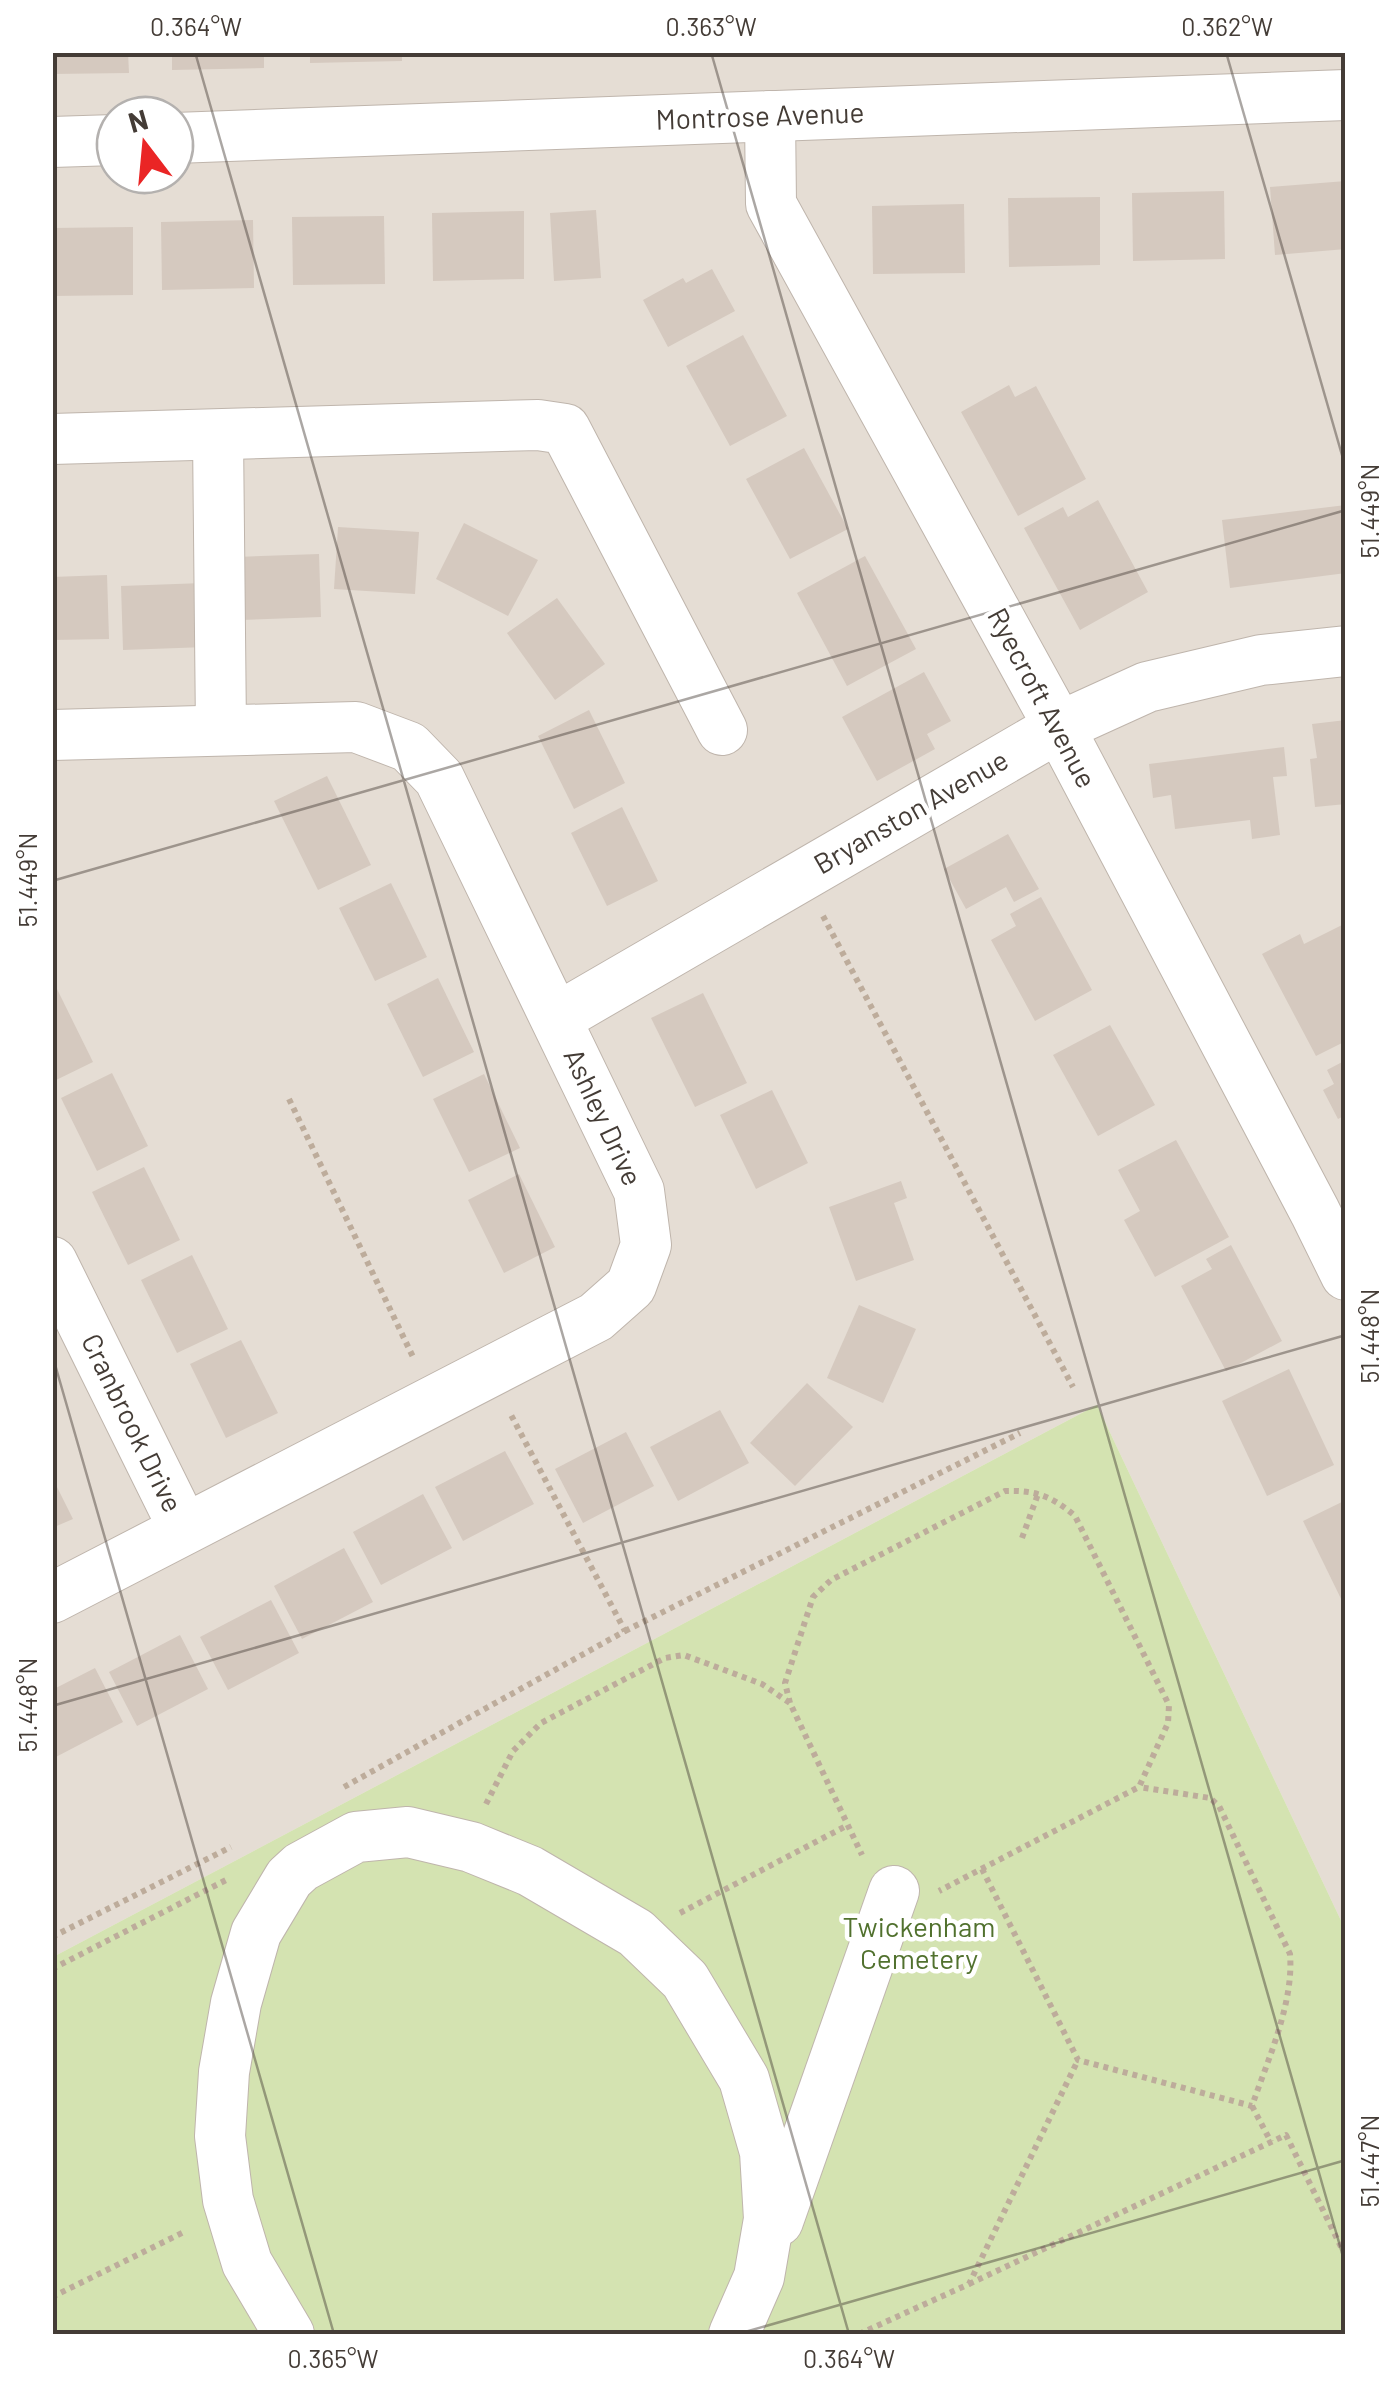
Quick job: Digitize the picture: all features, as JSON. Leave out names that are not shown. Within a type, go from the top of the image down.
[{"type":"street","name":"Montrose Avenue","points":[[195,137],[1346,95]]},
{"type":"street","name":"Ryecroft Avenue","points":[[770,116],[772,204],[1058,727],[1330,1208],[1346,1274]]},
{"type":"street","points":[[52,142],[95,141]]},
{"type":"street","points":[[52,440],[538,425],[565,428],[722,730]]},
{"type":"street","points":[[218,435],[221,730]]},
{"type":"street","name":"Bryanston Avenue","points":[[556,1018],[1058,727],[1147,687],[1262,660],[1346,651]]},
{"type":"street","name":"Ashley Drive","points":[[52,735],[356,727],[409,747],[439,778],[639,1191],[646,1245],[631,1286],[596,1317],[52,1598]]},
{"type":"street","name":"Cranbrook Drive","points":[[52,1262],[184,1530]]},
{"type":"street","points":[[289,2334],[247,2263],[230,2210],[220,2136],[224,2072],[236,2003],[256,1933],[301,1866],[356,1837],[408,1832],[471,1848],[530,1871],[636,1933],[685,1980],[744,2078],[765,2152],[769,2219],[759,2277]]},
{"type":"street","points":[[734,2334],[759,2277],[894,1891]]},
{"type":"path","points":[[802,876],[1072,1387]]},
{"type":"path","points":[[289,1098],[434,1400]]},
{"type":"path","points":[[488,1372],[625,1631]]},
{"type":"path","points":[[331,1794],[625,1631],[1020,1434]]},
{"type":"path","points":[[1139,1787],[1168,1724],[1169,1705],[1075,1516],[1057,1500],[1026,1490],[1005,1491],[831,1580],[812,1597],[785,1683],[790,1703],[870,1872],[894,1891],[926,1898],[1139,1787],[1210,1798],[1218,1806],[1290,1954],[1292,1975],[1286,2004],[1252,2106],[1270,2142]]},
{"type":"path","points":[[1022,1538],[1038,1494]]},
{"type":"path","points":[[471,1848],[490,1792],[513,1751],[541,1723],[665,1658],[684,1655],[762,1684],[790,1703]]},
{"type":"path","points":[[648,1944],[669,1918],[848,1825]]},
{"type":"path","points":[[52,1936],[230,1847]]},
{"type":"path","points":[[982,1868],[1078,2060],[1252,2106]]},
{"type":"path","points":[[52,1968],[230,1878]]},
{"type":"path","points":[[969,2284],[1078,2060]]},
{"type":"path","points":[[859,2334],[1286,2135],[1346,2257]]},
{"type":"path","points":[[52,2297],[230,2210]]},
{"type":"shaded area","points":[[53,53],[1345,53],[1345,1929],[1097,1405],[53,1957]]},
{"type":"green space","name":"Twickenham Cemetery","points":[[1097,1405],[1345,1929],[1345,2334],[53,2334],[53,1957]]},
{"type":"building","points":[[52,52],[128,52],[129,73],[52,74]]},
{"type":"building","points":[[172,52],[264,52],[264,68],[172,70]]},
{"type":"building","points":[[310,52],[402,52],[402,61],[310,63]]},
{"type":"building","points":[[1346,181],[1346,249],[1275,255],[1270,187]]},
{"type":"building","points":[[1224,191],[1225,259],[1133,261],[1132,193]]},
{"type":"building","points":[[1100,197],[1100,265],[1009,267],[1008,198]]},
{"type":"building","points":[[964,204],[965,273],[873,274],[872,206]]},
{"type":"building","points":[[596,210],[601,278],[554,281],[550,213]]},
{"type":"building","points":[[524,211],[524,279],[433,281],[432,213]]},
{"type":"building","points":[[384,216],[385,284],[293,285],[292,217]]},
{"type":"building","points":[[253,220],[254,288],[162,290],[161,222]]},
{"type":"building","points":[[133,227],[133,295],[52,296],[52,228]]},
{"type":"building","points":[[712,269],[735,311],[668,347],[643,300],[683,278],[686,283]]},
{"type":"building","points":[[743,335],[787,416],[730,446],[686,366]]},
{"type":"building","points":[[1009,385],[1015,397],[1036,386],[1086,479],[1018,516],[961,412]]},
{"type":"building","points":[[804,448],[848,529],[790,559],[746,479]]},
{"type":"building","points":[[1098,500],[1148,592],[1080,630],[1024,528],[1063,507],[1068,517]]},
{"type":"building","points":[[1346,505],[1346,573],[1230,588],[1222,520]]},
{"type":"building","points":[[464,523],[538,560],[508,616],[436,579]]},
{"type":"building","points":[[338,527],[419,532],[415,594],[334,589]]},
{"type":"building","points":[[319,554],[321,617],[239,620],[236,557]]},
{"type":"building","points":[[865,556],[916,649],[847,686],[797,593]]},
{"type":"building","points":[[107,575],[109,639],[52,640],[52,577]]},
{"type":"building","points":[[203,583],[206,647],[123,650],[121,586]]},
{"type":"building","points":[[557,598],[605,664],[555,700],[507,633]]},
{"type":"building","points":[[924,672],[951,721],[927,734],[935,749],[877,781],[842,717]]},
{"type":"building","points":[[589,710],[625,783],[574,809],[538,736]]},
{"type":"building","points":[[1346,720],[1346,804],[1315,807],[1310,759],[1317,758],[1312,724]]},
{"type":"building","points":[[1284,747],[1287,776],[1273,777],[1280,835],[1252,839],[1250,820],[1175,829],[1171,795],[1153,798],[1149,764]]},
{"type":"building","points":[[327,776],[371,865],[318,890],[274,801]]},
{"type":"building","points":[[622,807],[658,881],[607,906],[571,833]]},
{"type":"building","points":[[1008,834],[1039,889],[1014,902],[1006,887],[966,909],[944,869]]},
{"type":"building","points":[[391,883],[427,957],[375,981],[339,908]]},
{"type":"building","points":[[1041,897],[1092,990],[1035,1021],[991,940],[1016,926],[1010,914]]},
{"type":"building","points":[[1342,925],[1346,932],[1346,956],[1341,959],[1346,968],[1346,1041],[1316,1056],[1262,954],[1300,934],[1304,944]]},
{"type":"building","points":[[438,978],[474,1052],[423,1077],[387,1004]]},
{"type":"building","points":[[57,989],[93,1062],[52,1082],[52,992]]},
{"type":"building","points":[[703,993],[747,1083],[695,1107],[651,1018]]},
{"type":"building","points":[[1110,1025],[1155,1105],[1098,1136],[1053,1055]]},
{"type":"building","points":[[1346,1060],[1346,1115],[1338,1119],[1323,1090],[1334,1084],[1327,1070]]},
{"type":"building","points":[[112,1073],[148,1146],[97,1171],[61,1098]]},
{"type":"building","points":[[484,1074],[520,1148],[469,1172],[433,1099]]},
{"type":"building","points":[[772,1090],[808,1163],[756,1189],[720,1115]]},
{"type":"building","points":[[1176,1140],[1229,1237],[1155,1277],[1124,1220],[1140,1211],[1118,1170]]},
{"type":"building","points":[[144,1167],[180,1240],[128,1265],[92,1192]]},
{"type":"building","points":[[519,1174],[555,1247],[504,1273],[468,1200]]},
{"type":"building","points":[[901,1181],[907,1198],[894,1203],[914,1260],[856,1281],[829,1207]]},
{"type":"building","points":[[1231,1245],[1282,1341],[1226,1371],[1181,1286],[1212,1269],[1206,1259]]},
{"type":"building","points":[[192,1255],[228,1329],[177,1353],[141,1280]]},
{"type":"building","points":[[859,1305],[916,1329],[883,1403],[827,1378]]},
{"type":"building","points":[[241,1340],[278,1413],[226,1438],[190,1364]]},
{"type":"building","points":[[1289,1369],[1334,1465],[1267,1496],[1222,1401]]},
{"type":"building","points":[[807,1383],[853,1427],[795,1486],[750,1443]]},
{"type":"building","points":[[720,1410],[749,1463],[678,1501],[650,1447]]},
{"type":"building","points":[[626,1432],[654,1486],[583,1523],[555,1469]]},
{"type":"building","points":[[505,1451],[534,1504],[463,1541],[435,1487]]},
{"type":"building","points":[[52,1477],[73,1519],[52,1528]]},
{"type":"building","points":[[423,1494],[452,1548],[381,1585],[353,1532]]},
{"type":"building","points":[[1346,1500],[1346,1609],[1303,1521]]},
{"type":"building","points":[[344,1548],[373,1602],[302,1639],[274,1586]]},
{"type":"building","points":[[271,1600],[299,1653],[228,1690],[200,1637]]},
{"type":"building","points":[[180,1635],[208,1689],[137,1726],[109,1672]]},
{"type":"building","points":[[95,1668],[123,1722],[52,1759],[52,1690]]}]
